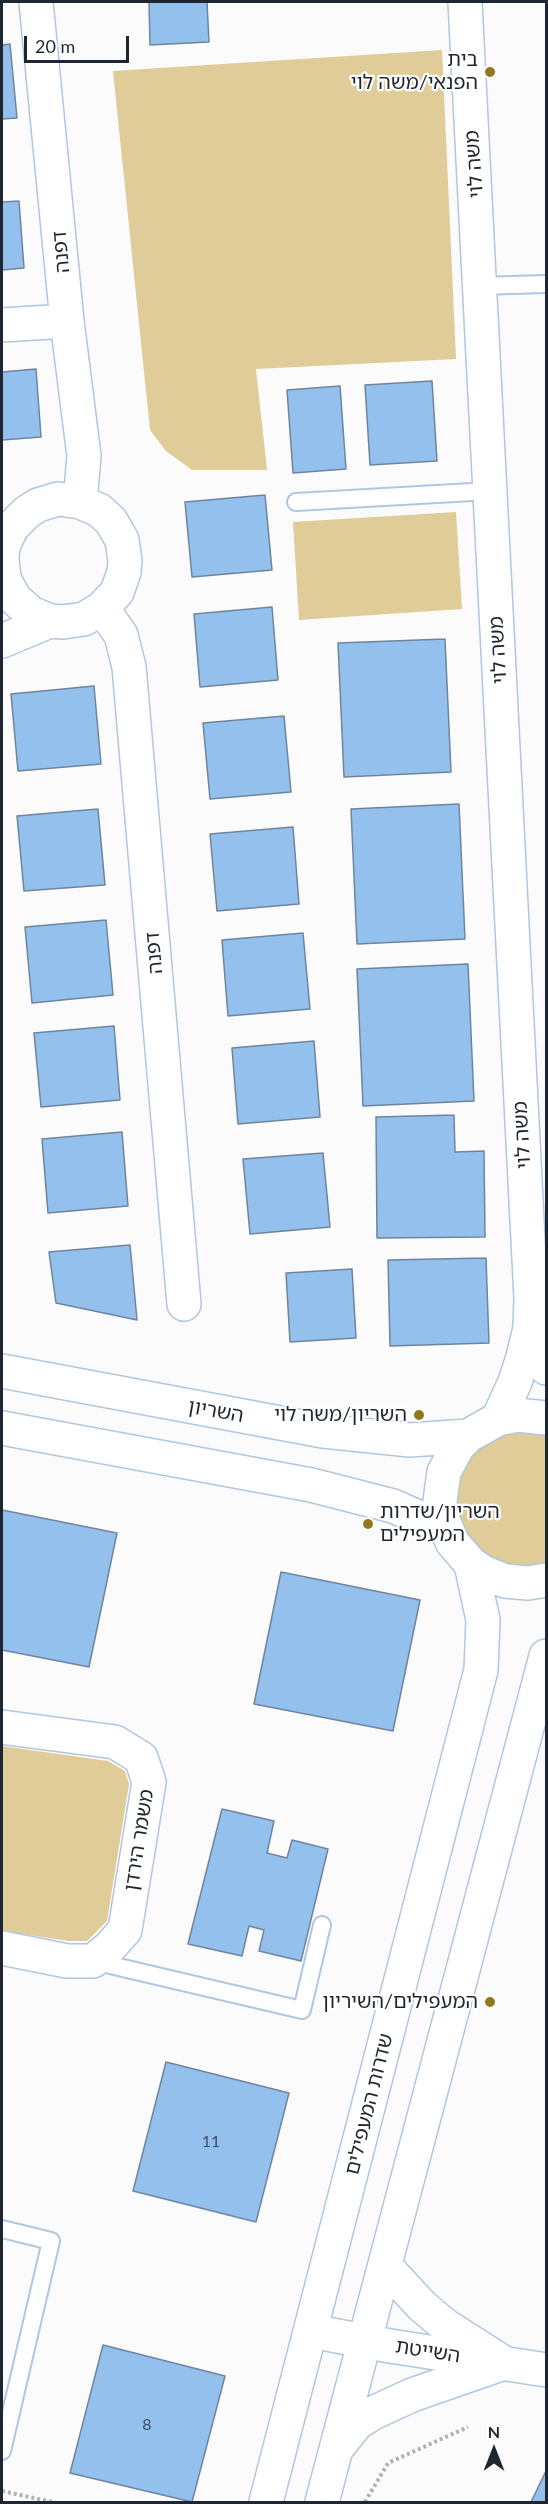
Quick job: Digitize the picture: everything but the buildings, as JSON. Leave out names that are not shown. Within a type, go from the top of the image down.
[{"type":"street","name":"דפנה","points":[[36,2],[67,321],[84,456],[80,502]]},
{"type":"street","name":"משה לוי","points":[[465,2],[531,1298],[530,1328],[523,1357],[515,1382],[498,1419]]},
{"type":"street","points":[[2,325],[67,321]]},
{"type":"street","points":[[58,499],[80,502],[99,510],[111,521],[122,540],[124,572],[117,592],[102,608],[84,619],[50,621],[31,613],[15,598],[4,579],[3,546],[12,527],[38,505],[58,499]]},
{"type":"street","name":"דפנה","points":[[102,608],[121,635],[129,667],[184,1305]]},
{"type":"street","points":[[2,641],[50,621]]},
{"type":"street","name":"משה לוי","points":[[531,1298],[546,1368]]},
{"type":"street","name":"השריון","points":[[2,1371],[323,1431],[410,1440],[468,1436]]},
{"type":"street","points":[[546,1418],[517,1415],[498,1419],[468,1436],[458,1446],[444,1472],[440,1501],[445,1529],[452,1542],[471,1564],[504,1581],[528,1583],[546,1580]]},
{"type":"street","points":[[2,1428],[311,1485],[393,1506],[445,1529]]},
{"type":"street","name":"שדרות המעפילים","points":[[266,2502],[481,1670],[483,1620],[471,1564]]},
{"type":"street","points":[[322,2502],[546,1656]]},
{"type":"street","name":"משמר הירדן","points":[[2,1726],[115,1742],[141,1758],[149,1782],[125,1930],[93,1961]]},
{"type":"street","points":[[2,1948],[67,1961],[93,1961]]},
{"type":"street","points":[[385,2266],[422,2306],[504,2363]]},
{"type":"street","name":"השייטת","points":[[311,2331],[546,2370]]},
{"type":"street","points":[[336,2449],[357,2423],[373,2413],[412,2395],[504,2363]]},
{"type":"lane","points":[[479,286],[546,284]]},
{"type":"lane","points":[[296,502],[490,491]]},
{"type":"lane","points":[[93,1961],[302,2010],[322,1925]]},
{"type":"lane","points":[[2,2229],[51,2241],[2,2451]]},
{"type":"path","points":[[365,2502],[388,2463],[468,2427]]},
{"type":"path","points":[[2,2491],[52,2502]]},
{"type":"shaded area","points":[[442,50],[456,359],[256,369],[267,470],[192,470],[166,451],[150,430],[113,71]]},
{"type":"shaded area","points":[[456,512],[462,609],[299,620],[293,522]]},
{"type":"shaded area","points":[[534,1431],[546,1435],[546,1563],[521,1567],[490,1559],[472,1544],[460,1524],[455,1500],[459,1476],[470,1456],[488,1440],[510,1432]]},
{"type":"shaded area","points":[[2,1746],[108,1761],[125,1771],[129,1784],[107,1921],[87,1941],[69,1941],[2,1931]]},
{"type":"place","name":"בית הפנאי/משה לוי","points":[[490,72]]},
{"type":"place","name":"השריון/משה לוי","points":[[419,1415]]},
{"type":"place","name":"השריון/שדרות המעפילים","points":[[368,1524]]},
{"type":"place","name":"המעפילים/השיריון","points":[[490,2002]]}]
